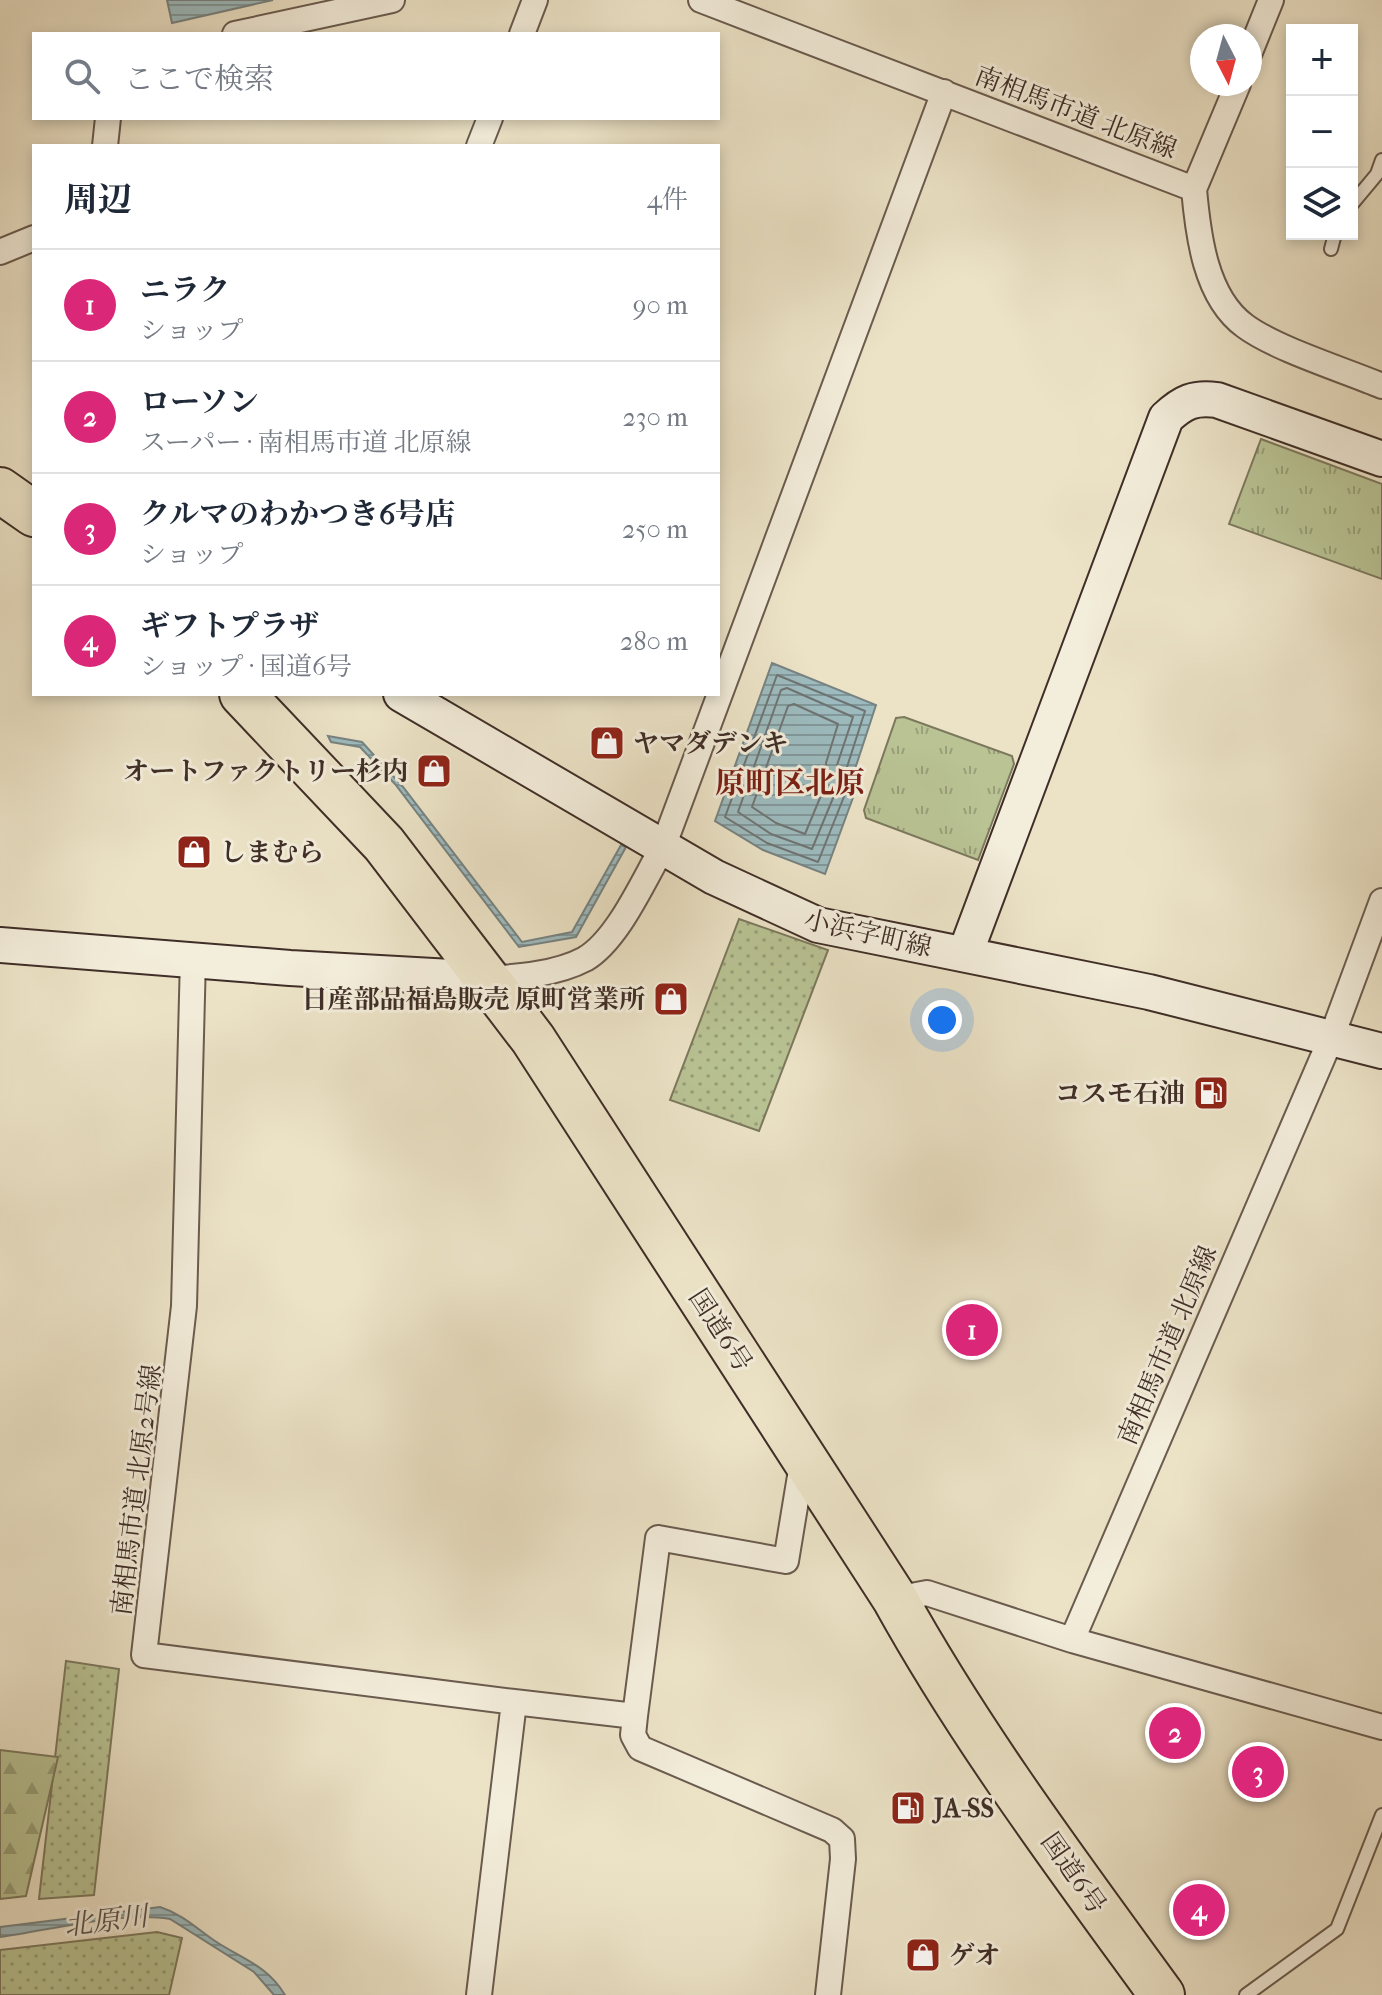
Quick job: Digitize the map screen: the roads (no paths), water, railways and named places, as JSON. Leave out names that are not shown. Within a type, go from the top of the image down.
[{"type":"highway","points":[[0,490],[32,513]]},
{"type":"highway","name":"国道6号","points":[[244,696],[384,844],[533,1039],[895,1599],[919,1642],[1055,1848],[1162,1995]]},
{"type":"street","points":[[243,32],[362,3],[392,0]]},
{"type":"street","points":[[523,32],[535,0]]},
{"type":"street","name":"南相馬市道 北原線","points":[[701,0],[1194,189],[1198,229],[1210,275],[1243,325],[1380,380]]},
{"type":"street","points":[[1261,24],[1271,0]]},
{"type":"street","points":[[720,694],[944,92]]},
{"type":"street","points":[[1194,189],[1233,96]]},
{"type":"street","points":[[105,144],[108,120]]},
{"type":"street","points":[[480,144],[489,120]]},
{"type":"street","points":[[0,252],[32,239]]},
{"type":"street","points":[[965,954],[1166,418],[1180,405],[1197,398],[1217,400],[1382,459]]},
{"type":"street","points":[[0,482],[32,494]]},
{"type":"street","name":"小浜字町線","points":[[404,696],[769,906],[818,925],[1149,992],[1382,1051]]},
{"type":"street","points":[[0,945],[290,968],[487,979],[521,977],[585,959],[611,935],[663,847],[719,696]]},
{"type":"street","name":"南相馬市道 北原線","points":[[1072,1640],[1332,1036],[1382,901]]},
{"type":"street","name":"南相馬市道 北原2号線","points":[[193,958],[184,1306],[144,1655],[514,1702]]},
{"type":"street","points":[[803,1458],[786,1561],[658,1538],[633,1735],[640,1748],[832,1830],[842,1839],[843,1859],[828,1995]]},
{"type":"street","points":[[895,1599],[927,1593],[1072,1640],[1382,1727]]},
{"type":"street","points":[[479,1995],[514,1702],[635,1716]]},
{"type":"lane","points":[[1358,197],[1377,174],[1382,160]]},
{"type":"lane","points":[[1331,249],[1333,240]]},
{"type":"lane","points":[[1246,1995],[1337,1929],[1382,1815]]},
{"type":"water","points":[[167,0],[273,0],[172,23]]},
{"type":"water","points":[[772,663],[876,705],[855,769],[862,773],[825,874],[763,850],[715,821]]},
{"type":"water","points":[[328,736],[362,742],[403,787],[522,942],[572,932],[621,845],[626,847],[576,937],[519,947],[395,784],[360,747],[331,742]]},
{"type":"water","points":[[160,1907],[182,1917],[262,1969],[285,1995],[274,1995],[254,1972],[170,1919],[108,1919],[0,1937],[0,1927]]},
{"type":"place","name":"ヤマダデンキ","points":[[607,743]]},
{"type":"place","name":"オートファクトリー杉内","points":[[434,771]]},
{"type":"place","name":"しまむら","points":[[194,852]]},
{"type":"place","name":"日産部品福島販売 原町営業所","points":[[671,999]]},
{"type":"place","name":"コスモ石油","points":[[1211,1093]]},
{"type":"place","name":"ニラク","points":[[972,1330]]},
{"type":"place","name":"ローソン","points":[[1175,1733]]},
{"type":"place","name":"クルマのわかつき6号店","points":[[1258,1772]]},
{"type":"place","name":"JA-SS","points":[[908,1808]]},
{"type":"place","name":"ギフトプラザ","points":[[1199,1910]]},
{"type":"place","name":"ゲオ","points":[[923,1955]]},
{"type":"district","name":"原町区北原","points":[[790,783]]},
{"type":"water label","name":"北原川","points":[[106,1920]]}]
